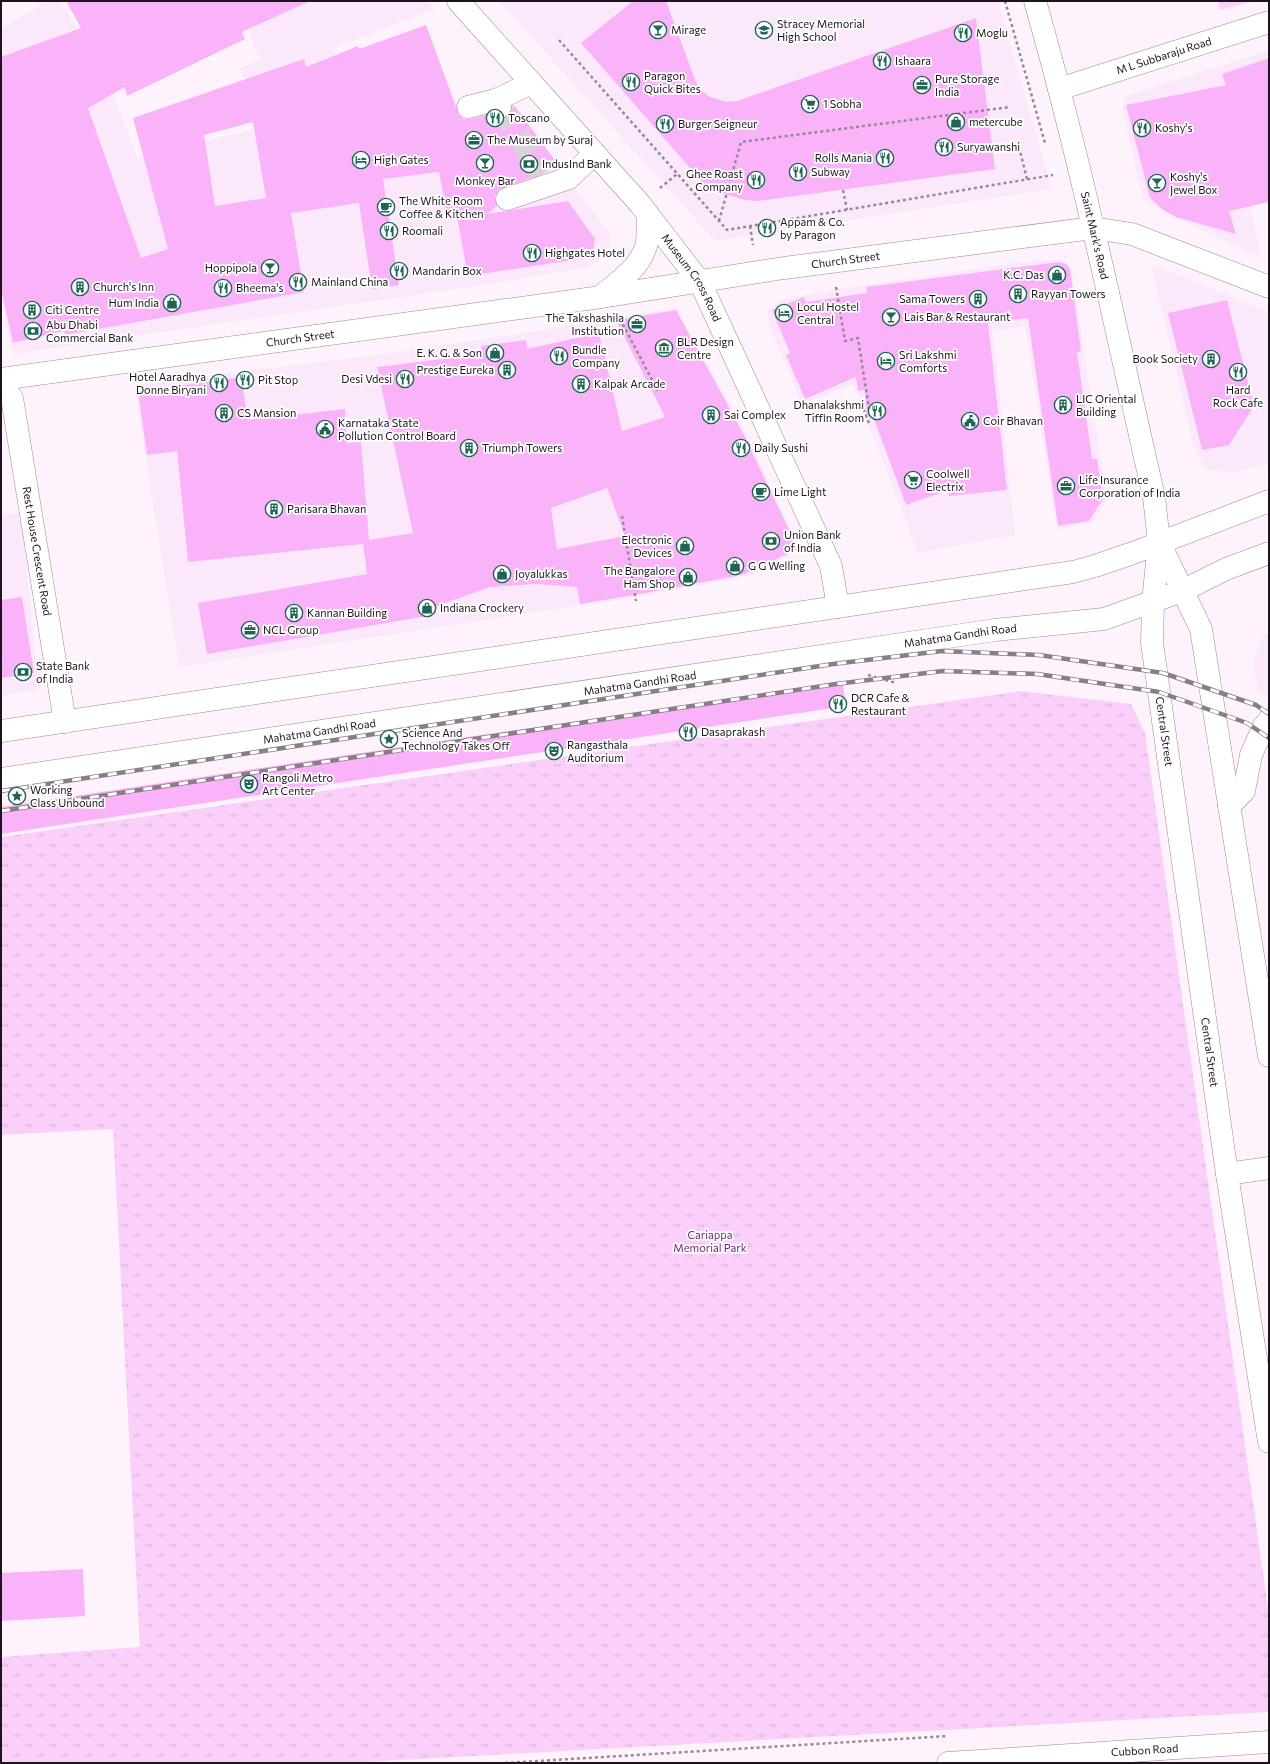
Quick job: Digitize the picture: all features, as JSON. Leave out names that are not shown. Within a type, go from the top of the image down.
[{"type":"main road","name":"Museum Cross Road","points":[[458,1],[648,214],[700,282],[831,566],[838,607]]},
{"type":"main road","name":"Saint Mark's Road","points":[[1035,1],[1059,89],[1093,228],[1154,497],[1159,542]]},
{"type":"main road","name":"M L Subbaraju Road","points":[[1059,89],[1269,22]]},
{"type":"main road","points":[[468,107],[498,104],[531,83]]},
{"type":"main road","points":[[507,199],[546,179],[569,178],[594,154]]},
{"type":"main road","points":[[600,297],[632,270],[642,258],[647,242],[648,214]]},
{"type":"main road","name":"Church Street","points":[[1,379],[600,297],[792,267],[1093,228],[1132,234],[1269,287]]},
{"type":"main road","name":"Rest House Crescent Road","points":[[1,384],[12,398],[65,722]]},
{"type":"main road","points":[[1,731],[1072,572],[1096,566],[1269,501]]},
{"type":"main road","points":[[1159,542],[1201,629],[1269,1056]]},
{"type":"main road","name":"Central Street","points":[[1159,542],[1153,602],[1152,643],[1227,1174],[1269,1442]]},
{"type":"main road","name":"Mahatma Gandhi Road","points":[[1,779],[995,630],[1104,619],[1182,591],[1226,570],[1269,553]]},
{"type":"main road","points":[[1229,806],[1244,791],[1251,755],[1264,726],[1269,720]]},
{"type":"main road","points":[[1227,1174],[1269,1168]]},
{"type":"main road","name":"Cubbon Road","points":[[948,1763],[1269,1742]]},
{"type":"path","points":[[1005,1],[1046,149]]},
{"type":"path","points":[[559,40],[727,230],[1053,175]]},
{"type":"path","points":[[719,221],[741,142],[1010,107]]},
{"type":"path","points":[[1019,147],[1027,180]]},
{"type":"path","points":[[1051,168],[1055,181]]},
{"type":"path","points":[[659,189],[677,174]]},
{"type":"path","points":[[843,190],[847,210]]},
{"type":"path","points":[[750,226],[753,245]]},
{"type":"path","points":[[835,284],[845,341],[858,338],[869,409],[864,410],[870,426]]},
{"type":"path","points":[[620,318],[659,393]]},
{"type":"path","points":[[622,516],[636,601]]},
{"type":"path","points":[[505,1763],[956,1736]]},
{"type":"shaded area","points":[[47,1],[61,1],[114,97],[137,158],[257,128],[240,69],[260,59],[236,1],[427,1],[435,9],[333,48],[361,134],[505,93],[611,236],[609,245],[602,258],[589,267],[463,288],[13,354],[1,295],[1,29]]},
{"type":"shaded area","name":"1 Sobha","points":[[499,1],[998,1],[1052,189],[715,241]]},
{"type":"shaded area","points":[[1269,50],[1269,133],[1238,143],[1261,258],[1174,217],[1143,200],[1122,108],[1126,96]]},
{"type":"shaded area","points":[[1038,260],[1062,260],[1071,268],[1107,500],[1092,523],[1057,529],[1025,326],[993,332],[1015,535],[918,553],[853,384],[802,404],[769,326],[768,310],[781,300],[836,289]]},
{"type":"shaded area","points":[[1151,264],[1269,312],[1269,463],[1236,472],[1206,470],[1193,445]]},
{"type":"shaded area","points":[[676,308],[746,433],[797,544],[794,552],[752,575],[635,597],[179,667],[134,385],[367,356],[526,333]]},
{"type":"shaded area","points":[[1,505],[3,515],[21,512],[39,690],[1,696]]},
{"type":"shaded area","points":[[1269,633],[1269,700],[1257,692],[1254,658],[1263,635]]},
{"type":"green space","points":[[1218,1],[1254,1],[1220,10]]},
{"type":"green space","name":"Cariappa Memorial Park","points":[[1021,691],[1131,704],[1145,733],[1269,1616],[1269,1712],[347,1763],[1,1763],[1,1657],[140,1647],[113,1129],[1,1135],[1,837]]},
{"type":"building","points":[[66,1],[310,1],[242,32],[245,39],[127,96],[125,87],[88,108],[141,258],[168,249],[133,118],[304,59],[306,67],[358,46],[359,49],[426,25],[459,115],[464,119],[471,119],[490,114],[494,118],[507,118],[511,114],[514,105],[557,163],[542,174],[498,190],[495,197],[497,206],[487,214],[568,201],[595,239],[593,251],[586,258],[468,276],[456,212],[447,214],[439,172],[383,179],[399,285],[372,289],[359,203],[291,213],[304,292],[65,335],[64,331],[13,343],[1,289],[1,57],[81,28]],"holes":[[[253,122],[266,198],[215,206],[204,135]]]},
{"type":"building","points":[[633,1],[666,1],[696,82],[702,91],[710,97],[727,102],[737,101],[976,18],[995,169],[758,201],[745,200],[717,192],[704,184],[581,43]]},
{"type":"building","points":[[1269,58],[1269,202],[1229,211],[1236,234],[1176,217],[1162,209],[1150,198],[1126,105],[1226,85],[1222,74]]},
{"type":"building","points":[[1059,262],[1066,264],[1070,269],[1081,351],[1077,352],[1092,459],[1097,459],[1103,499],[1089,521],[1058,526],[1028,318],[988,323],[1007,490],[949,496],[949,490],[906,505],[872,414],[867,415],[865,390],[858,391],[856,377],[805,399],[786,355],[790,353],[772,310],[804,297],[806,302],[867,293],[866,287]]},
{"type":"building","name":"Book Society","points":[[1227,300],[1254,406],[1229,445],[1202,450],[1168,313]]},
{"type":"building","points":[[676,310],[744,435],[798,549],[742,575],[640,594],[580,604],[577,587],[535,584],[490,587],[432,608],[433,615],[207,654],[198,603],[367,574],[363,544],[188,562],[177,451],[147,455],[138,392],[241,377],[248,420],[345,409],[347,443],[361,442],[369,540],[413,533],[377,367],[482,354],[481,346],[526,340],[527,349],[599,333],[622,431],[665,417],[616,320]],"holes":[[[607,488],[625,536],[557,549],[551,508]]]},
{"type":"building","points":[[22,597],[34,673],[1,678],[1,600]]},
{"type":"building","points":[[843,685],[846,706],[1,834],[1,807],[481,735]]},
{"type":"building","points":[[83,1569],[85,1616],[1,1621],[1,1573]]},
{"type":"tunnel","points":[[500,107],[542,174]]},
{"type":"railway","points":[[1,791],[833,664],[942,651],[1039,655],[1163,673],[1256,705],[1269,714]]},
{"type":"railway","points":[[1,811],[836,684],[943,671],[1037,674],[1159,692],[1247,723],[1269,738]]},
{"type":"place","name":"Mirage","points":[[658,30]]},
{"type":"place","name":"Stracey Memorial High School","points":[[764,30]]},
{"type":"place","name":"Moglu","points":[[963,33]]},
{"type":"place","name":"Ishaara","points":[[882,61]]},
{"type":"place","name":"Paragon Quick Bites","points":[[631,82]]},
{"type":"place","name":"Pure Storage India","points":[[922,85]]},
{"type":"place","name":"1 Sobha","points":[[810,104]]},
{"type":"place","name":"Toscano","points":[[495,118]]},
{"type":"place","name":"metercube","points":[[956,122]]},
{"type":"place","name":"Burger Seigneur","points":[[665,124]]},
{"type":"place","name":"Koshy's","points":[[1142,128]]},
{"type":"place","name":"The Museum by Suraj","points":[[474,140]]},
{"type":"place","name":"Suryawanshi","points":[[944,147]]},
{"type":"place","name":"Rolls Mania","points":[[885,158]]},
{"type":"place","name":"High Gates","points":[[361,160]]},
{"type":"place","name":"Monkey Bar","points":[[485,163]]},
{"type":"place","name":"IndusInd Bank","points":[[529,164]]},
{"type":"place","name":"Subway","points":[[798,172]]},
{"type":"place","name":"Ghee Roast Company","points":[[756,180]]},
{"type":"place","name":"Koshy's Jewel Box","points":[[1157,183]]},
{"type":"place","name":"The White Room Coffee & Kitchen","points":[[386,207]]},
{"type":"place","name":"Appam & Co. by Paragon","points":[[767,228]]},
{"type":"place","name":"Roomali","points":[[389,231]]},
{"type":"place","name":"Highgates Hotel","points":[[532,253]]},
{"type":"place","name":"Hoppipola","points":[[270,268]]},
{"type":"place","name":"Mandarin Box","points":[[399,271]]},
{"type":"place","name":"K.C. Das","points":[[1057,275]]},
{"type":"place","name":"Mainland China","points":[[298,282]]},
{"type":"place","name":"Church's Inn","points":[[80,287]]},
{"type":"place","name":"Bheema's","points":[[223,288]]},
{"type":"place","name":"Rayyan Towers","points":[[1018,294]]},
{"type":"place","name":"Sama Towers","points":[[978,299]]},
{"type":"place","name":"Hum India","points":[[172,303]]},
{"type":"place","name":"Citi Centre","points":[[32,310]]},
{"type":"place","name":"Locul Hostel Central","points":[[784,313]]},
{"type":"place","name":"Lais Bar & Restaurant","points":[[891,317]]},
{"type":"place","name":"The Takshashila Institution","points":[[637,324]]},
{"type":"place","name":"Abu Dhabi Commercial Bank","points":[[33,331]]},
{"type":"place","name":"BLR Design Centre","points":[[664,348]]},
{"type":"place","name":"E. K. G. & Son","points":[[495,353]]},
{"type":"place","name":"Bundle Company","points":[[559,356]]},
{"type":"place","name":"Book Society","points":[[1211,359]]},
{"type":"place","name":"Sri Lakshmi Comforts","points":[[886,361]]},
{"type":"place","name":"Prestige Eureka","points":[[507,370]]},
{"type":"place","name":"Hard Rock Cafe","points":[[1238,372]]},
{"type":"place","name":"Desi Vdesi","points":[[405,379]]},
{"type":"place","name":"Pit Stop","points":[[245,380]]},
{"type":"place","name":"Hotel Aaradhya Donne Biryani","points":[[219,383]]},
{"type":"place","name":"Kalpak Arcade","points":[[581,384]]},
{"type":"place","name":"LIC Oriental Building","points":[[1063,405]]},
{"type":"place","name":"Dhanalakshmi Tiffin Room","points":[[877,411]]},
{"type":"place","name":"CS Mansion","points":[[224,413]]},
{"type":"place","name":"Sai Complex","points":[[711,415]]},
{"type":"place","name":"Coir Bhavan","points":[[970,421]]},
{"type":"place","name":"Karnataka State Pollution Control Board","points":[[325,429]]},
{"type":"place","name":"Triumph Towers","points":[[469,448]]},
{"type":"place","name":"Daily Sushi","points":[[741,448]]},
{"type":"place","name":"Coolwell Electrix","points":[[913,480]]},
{"type":"place","name":"Life Insurance Corporation of India","points":[[1066,486]]},
{"type":"place","name":"Lime Light","points":[[761,492]]},
{"type":"place","name":"Parisara Bhavan","points":[[274,509]]},
{"type":"place","name":"Union Bank of India","points":[[771,541]]},
{"type":"place","name":"Electronic Devices","points":[[685,546]]},
{"type":"place","name":"G G Welling","points":[[735,566]]},
{"type":"place","name":"Joyalukkas","points":[[502,574]]},
{"type":"place","name":"The Bangalore Ham Shop","points":[[688,577]]},
{"type":"place","name":"Indiana Crockery","points":[[427,608]]},
{"type":"place","name":"Kannan Building","points":[[294,613]]},
{"type":"place","name":"NCL Group","points":[[250,630]]},
{"type":"place","name":"State Bank of India","points":[[23,672]]},
{"type":"place","name":"DCR Cafe & Restaurant","points":[[838,704]]},
{"type":"place","name":"Dasaprakash","points":[[688,732]]},
{"type":"place","name":"Science And Technology Takes Off","points":[[389,739]]},
{"type":"place","name":"Rangasthala Auditorium","points":[[554,751]]},
{"type":"place","name":"Rangoli Metro Art Center","points":[[249,784]]},
{"type":"place","name":"Working Class Unbound","points":[[17,796]]}]
